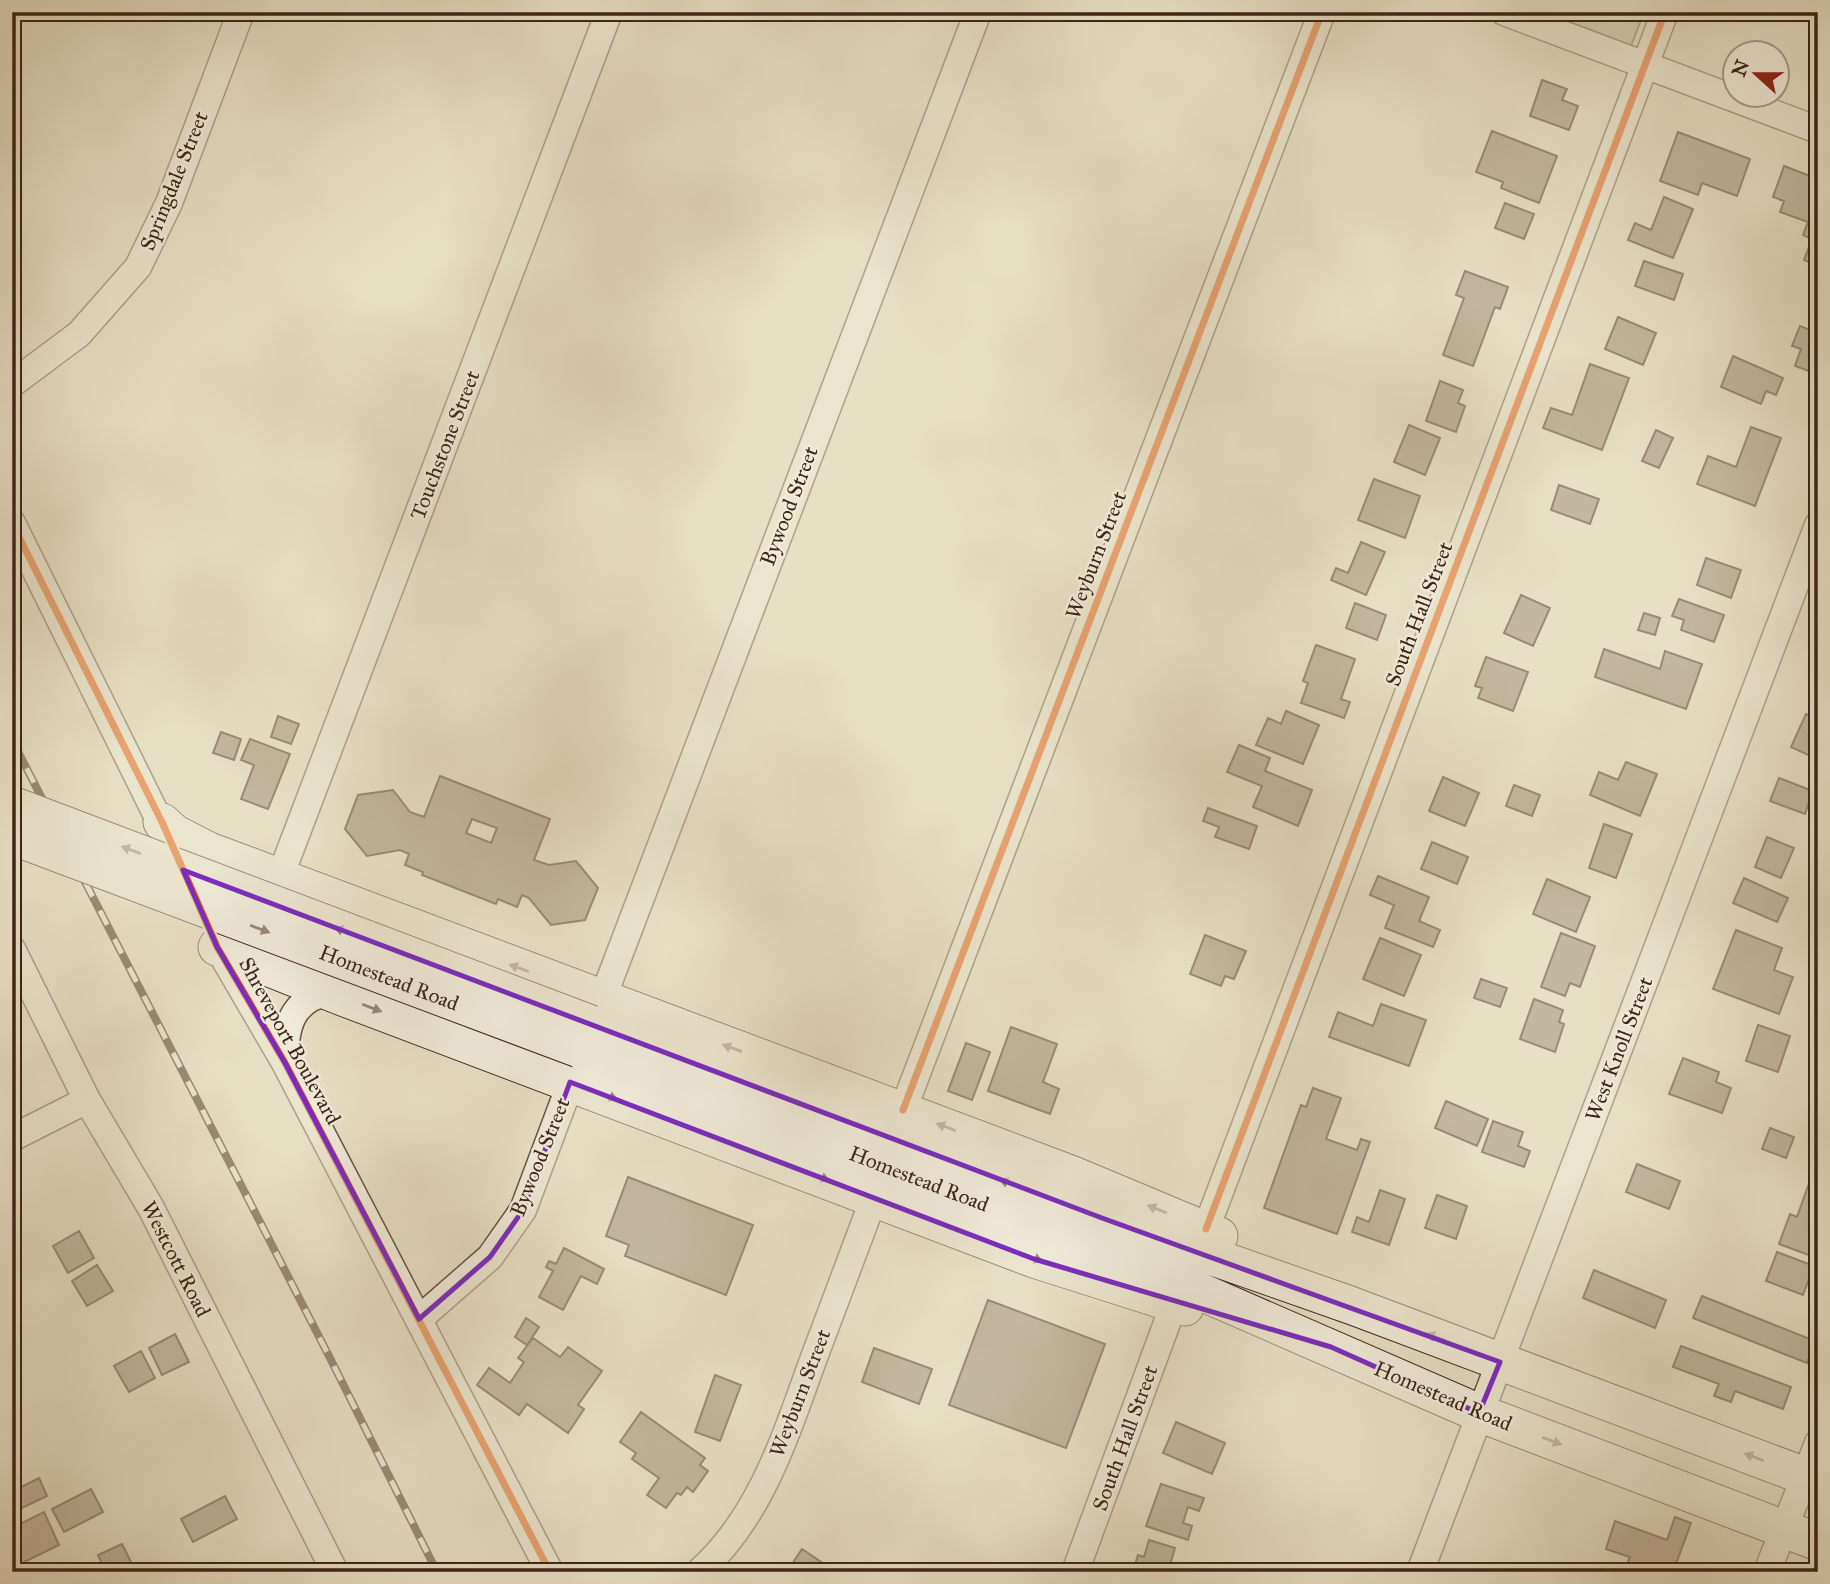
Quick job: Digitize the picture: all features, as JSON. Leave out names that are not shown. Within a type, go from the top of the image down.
[{"type":"main road","name":"Homestead Road","points":[[12,805],[1091,1244],[1479,1413],[1818,1542]]},
{"type":"main road","points":[[162,822],[195,859],[280,877],[586,1039],[874,1198],[1034,1259],[1174,1304],[1331,1347]]},
{"type":"main road","name":"Homestead Road","points":[[12,836],[1350,1305],[1500,1362],[1813,1466]]},
{"type":"main road","points":[[217,947],[330,992],[586,1039],[903,1110],[1206,1229],[1350,1305]]},
{"type":"street","name":"Springdale Street","points":[[12,384],[79,334],[138,267],[169,203],[241,12]]},
{"type":"street","name":"Touchstone Street","points":[[280,877],[609,12]]},
{"type":"street","name":"Bywood Street","points":[[419,1319],[490,1257],[523,1210],[978,12]]},
{"type":"street","name":"Weyburn Street","points":[[903,1110],[1322,12]]},
{"type":"street","points":[[1504,12],[1818,130]]},
{"type":"street","name":"South Hall Street","points":[[1206,1229],[1665,12]]},
{"type":"street","points":[[12,523],[162,822]]},
{"type":"street","name":"West Knoll Street","points":[[1420,1572],[1818,525]]},
{"type":"street","name":"Shreveport Boulevard","points":[[195,859],[217,947],[285,1063],[550,1572]]},
{"type":"street","name":"Westcott Road","points":[[12,949],[88,1100],[151,1208],[335,1572]]},
{"type":"street","name":"Shreveport Boulevard","points":[[285,1063],[285,1037],[289,1023],[307,1000],[330,992]]},
{"type":"street","points":[[12,1138],[88,1100]]},
{"type":"street","name":"Weyburn Street","points":[[698,1572],[714,1558],[759,1496],[781,1448],[874,1198]]},
{"type":"street","name":"South Hall Street","points":[[1075,1572],[1174,1304]]},
{"type":"street","points":[[1767,1572],[1783,1528],[1813,1466]]},
{"type":"highlighted area","points":[[183,870],[1102,1218],[1500,1362],[1479,1413],[1331,1347],[1034,1259],[570,1082],[523,1210],[490,1257],[419,1319],[285,1063],[217,947]]},
{"type":"shaded area","points":[[1543,12],[1644,12],[1631,46]]},
{"type":"building","points":[[1542,80],[1567,89],[1562,100],[1578,106],[1569,130],[1530,116]]},
{"type":"building","points":[[1492,131],[1557,156],[1539,203],[1501,188],[1503,182],[1476,172]]},
{"type":"building","points":[[1678,132],[1750,159],[1737,196],[1702,183],[1698,195],[1660,181]]},
{"type":"building","points":[[1784,166],[1818,179],[1818,266],[1804,260],[1812,239],[1803,235],[1808,222],[1780,212],[1784,201],[1773,197]]},
{"type":"building","points":[[1664,197],[1693,209],[1673,258],[1628,240],[1635,223],[1651,230]]},
{"type":"building","points":[[1505,203],[1534,214],[1524,239],[1495,228]]},
{"type":"building","points":[[1644,261],[1683,274],[1674,300],[1635,286]]},
{"type":"building","points":[[1465,271],[1508,287],[1500,309],[1495,307],[1473,366],[1443,355],[1464,298],[1456,295]]},
{"type":"building","points":[[1815,316],[1818,317],[1817,374],[1795,366],[1801,349],[1792,346],[1800,326],[1810,330]]},
{"type":"building","points":[[1618,317],[1656,333],[1643,365],[1605,349]]},
{"type":"building","points":[[1733,356],[1783,378],[1776,395],[1766,391],[1761,404],[1721,387]]},
{"type":"building","points":[[1590,364],[1629,378],[1602,450],[1543,428],[1551,408],[1572,415]]},
{"type":"building","points":[[1440,381],[1463,390],[1458,403],[1465,406],[1456,432],[1426,421]]},
{"type":"building","points":[[1409,425],[1440,438],[1425,475],[1394,462]]},
{"type":"building","points":[[1751,427],[1781,438],[1755,506],[1697,484],[1708,456],[1736,467]]},
{"type":"building","points":[[1656,430],[1673,438],[1659,468],[1642,461]]},
{"type":"building","points":[[1374,479],[1420,496],[1405,538],[1358,520]]},
{"type":"building","points":[[1559,485],[1599,499],[1590,524],[1551,510]]},
{"type":"building","points":[[1361,542],[1385,552],[1366,595],[1331,580],[1336,568],[1348,573]]},
{"type":"building","points":[[1706,558],[1741,570],[1731,598],[1697,585]]},
{"type":"building","points":[[1521,595],[1550,608],[1533,646],[1504,633]]},
{"type":"building","points":[[1679,599],[1724,615],[1714,642],[1681,630],[1684,620],[1672,616]]},
{"type":"building","points":[[1355,603],[1386,615],[1377,640],[1346,628]]},
{"type":"building","points":[[1644,613],[1660,618],[1655,635],[1638,630]]},
{"type":"building","points":[[1316,645],[1355,659],[1341,699],[1350,702],[1344,718],[1301,703],[1308,683],[1303,681]]},
{"type":"building","points":[[1604,649],[1660,669],[1665,651],[1702,664],[1686,709],[1595,677]]},
{"type":"building","points":[[1486,657],[1528,672],[1513,711],[1478,698],[1482,688],[1475,686]]},
{"type":"building","points":[[1286,711],[1319,725],[1303,764],[1256,745],[1268,718],[1281,724]]},
{"type":"building","points":[[1806,714],[1818,719],[1817,759],[1791,747]]},
{"type":"building","points":[[278,716],[299,724],[291,744],[271,737]]},
{"type":"building","points":[[221,732],[241,739],[234,760],[213,753]]},
{"type":"building","points":[[250,739],[290,754],[268,809],[241,799],[254,765],[241,760]]},
{"type":"building","points":[[1239,745],[1270,758],[1265,771],[1312,790],[1298,826],[1253,807],[1262,786],[1227,772]]},
{"type":"building","points":[[1626,762],[1657,774],[1640,816],[1590,795],[1599,772],[1618,780]]},
{"type":"building","points":[[440,776],[550,819],[534,860],[549,865],[576,861],[598,888],[585,920],[551,925],[529,898],[522,895],[517,907],[498,899],[496,904],[422,875],[423,872],[405,865],[409,854],[400,850],[367,856],[345,829],[358,795],[393,790],[410,812],[424,817]],"holes":[[[472,819],[497,828],[491,843],[466,833]]]},
{"type":"building","points":[[1443,777],[1479,793],[1465,826],[1429,811]]},
{"type":"building","points":[[1779,778],[1813,791],[1805,814],[1770,801]]},
{"type":"building","points":[[1514,785],[1540,795],[1532,816],[1506,806]]},
{"type":"building","points":[[1208,808],[1257,826],[1249,849],[1215,837],[1219,827],[1203,821]]},
{"type":"building","points":[[1604,824],[1632,834],[1616,878],[1589,868]]},
{"type":"building","points":[[1767,837],[1794,848],[1781,878],[1755,867]]},
{"type":"building","points":[[1432,842],[1468,857],[1457,884],[1421,869]]},
{"type":"building","points":[[1378,876],[1429,897],[1419,921],[1440,930],[1433,947],[1385,928],[1394,905],[1370,895]]},
{"type":"building","points":[[1744,878],[1788,898],[1777,922],[1733,903]]},
{"type":"building","points":[[1547,879],[1590,897],[1576,932],[1533,914]]},
{"type":"building","points":[[1736,930],[1782,948],[1774,970],[1793,977],[1779,1014],[1713,989]]},
{"type":"building","points":[[1561,933],[1595,946],[1580,987],[1570,983],[1565,996],[1541,987]]},
{"type":"building","points":[[1205,935],[1246,951],[1234,979],[1225,976],[1221,986],[1190,974]]},
{"type":"building","points":[[1380,938],[1421,955],[1404,996],[1363,979]]},
{"type":"building","points":[[1481,979],[1507,988],[1500,1007],[1474,998]]},
{"type":"building","points":[[1534,999],[1563,1010],[1559,1022],[1564,1024],[1555,1052],[1520,1039]]},
{"type":"building","points":[[1381,1004],[1426,1020],[1409,1066],[1329,1037],[1338,1012],[1373,1026]]},
{"type":"building","points":[[1758,1025],[1790,1036],[1778,1072],[1746,1061]]},
{"type":"building","points":[[1011,1027],[1057,1044],[1043,1082],[1059,1089],[1050,1114],[988,1091]]},
{"type":"building","points":[[966,1043],[990,1052],[972,1100],[948,1091]]},
{"type":"building","points":[[1683,1058],[1719,1072],[1716,1082],[1731,1088],[1722,1113],[1669,1094]]},
{"type":"building","points":[[1313,1088],[1341,1098],[1326,1139],[1357,1150],[1361,1139],[1370,1142],[1337,1234],[1264,1208],[1301,1105],[1306,1107]]},
{"type":"building","points":[[1446,1101],[1488,1119],[1477,1146],[1435,1128]]},
{"type":"building","points":[[1493,1121],[1523,1132],[1518,1146],[1530,1151],[1524,1167],[1482,1152]]},
{"type":"building","points":[[1770,1128],[1794,1137],[1786,1158],[1762,1149]]},
{"type":"building","points":[[1637,1164],[1680,1181],[1669,1209],[1626,1192]]},
{"type":"building","points":[[628,1177],[753,1225],[726,1295],[625,1256],[629,1245],[606,1236]]},
{"type":"building","points":[[1808,1186],[1818,1190],[1817,1258],[1779,1244],[1790,1214],[1797,1217]]},
{"type":"building","points":[[1380,1190],[1405,1199],[1389,1245],[1352,1232],[1357,1217],[1369,1222]]},
{"type":"building","points":[[1437,1195],[1467,1206],[1456,1239],[1425,1228]]},
{"type":"building","points":[[79,1231],[94,1258],[68,1273],[53,1246]]},
{"type":"building","points":[[564,1248],[604,1269],[597,1284],[581,1276],[563,1310],[539,1297],[553,1271],[546,1267],[549,1261],[556,1264]]},
{"type":"building","points":[[1777,1252],[1814,1266],[1803,1295],[1766,1281]]},
{"type":"building","points":[[97,1265],[113,1291],[87,1306],[72,1281]]},
{"type":"building","points":[[1594,1270],[1666,1300],[1655,1328],[1583,1298]]},
{"type":"building","points":[[1702,1296],[1815,1341],[1807,1363],[1693,1318]]},
{"type":"building","points":[[988,1300],[1105,1344],[1066,1448],[949,1405]]},
{"type":"building","points":[[526,1318],[539,1327],[527,1345],[515,1337]]},
{"type":"building","points":[[175,1334],[189,1362],[162,1375],[149,1348]]},
{"type":"building","points":[[533,1338],[560,1357],[568,1347],[602,1371],[578,1405],[584,1409],[568,1433],[527,1404],[519,1415],[477,1385],[489,1368],[510,1383],[524,1362],[518,1358]]},
{"type":"building","points":[[1681,1346],[1791,1387],[1783,1409],[1735,1391],[1731,1402],[1714,1396],[1719,1384],[1673,1367]]},
{"type":"building","points":[[874,1348],[932,1369],[919,1404],[862,1382]]},
{"type":"building","points":[[141,1351],[155,1378],[129,1392],[114,1366]]},
{"type":"building","points":[[715,1375],[741,1385],[720,1441],[695,1432]]},
{"type":"building","points":[[641,1412],[705,1458],[700,1465],[708,1471],[693,1492],[687,1487],[681,1495],[677,1493],[666,1508],[647,1495],[659,1478],[632,1459],[636,1453],[620,1442]]},
{"type":"building","points":[[1176,1422],[1225,1443],[1212,1474],[1163,1453]]},
{"type":"building","points":[[39,1478],[47,1496],[22,1508],[13,1491]]},
{"type":"building","points":[[1161,1484],[1204,1498],[1199,1511],[1188,1507],[1183,1523],[1192,1526],[1188,1540],[1146,1526]]},
{"type":"building","points":[[91,1489],[103,1512],[64,1532],[52,1509]]},
{"type":"building","points":[[225,1496],[237,1519],[193,1542],[181,1519]]},
{"type":"building","points":[[44,1512],[59,1545],[12,1568],[12,1528]]},
{"type":"building","points":[[1675,1517],[1691,1523],[1673,1572],[1624,1572],[1630,1557],[1606,1549],[1615,1521],[1667,1540]]},
{"type":"building","points":[[1149,1540],[1175,1548],[1168,1572],[1133,1571],[1138,1555],[1144,1557]]},
{"type":"building","points":[[122,1544],[133,1566],[121,1572],[91,1572],[103,1566],[98,1555]]},
{"type":"building","points":[[802,1549],[836,1572],[787,1572]]},
{"type":"railway","points":[[12,740],[437,1572]]},
{"type":"cycle path","points":[[903,1110],[1322,12]]},
{"type":"cycle path","points":[[1206,1229],[1665,12]]},
{"type":"cycle path","points":[[12,523],[162,822],[217,947],[285,1063],[550,1572]]}]
